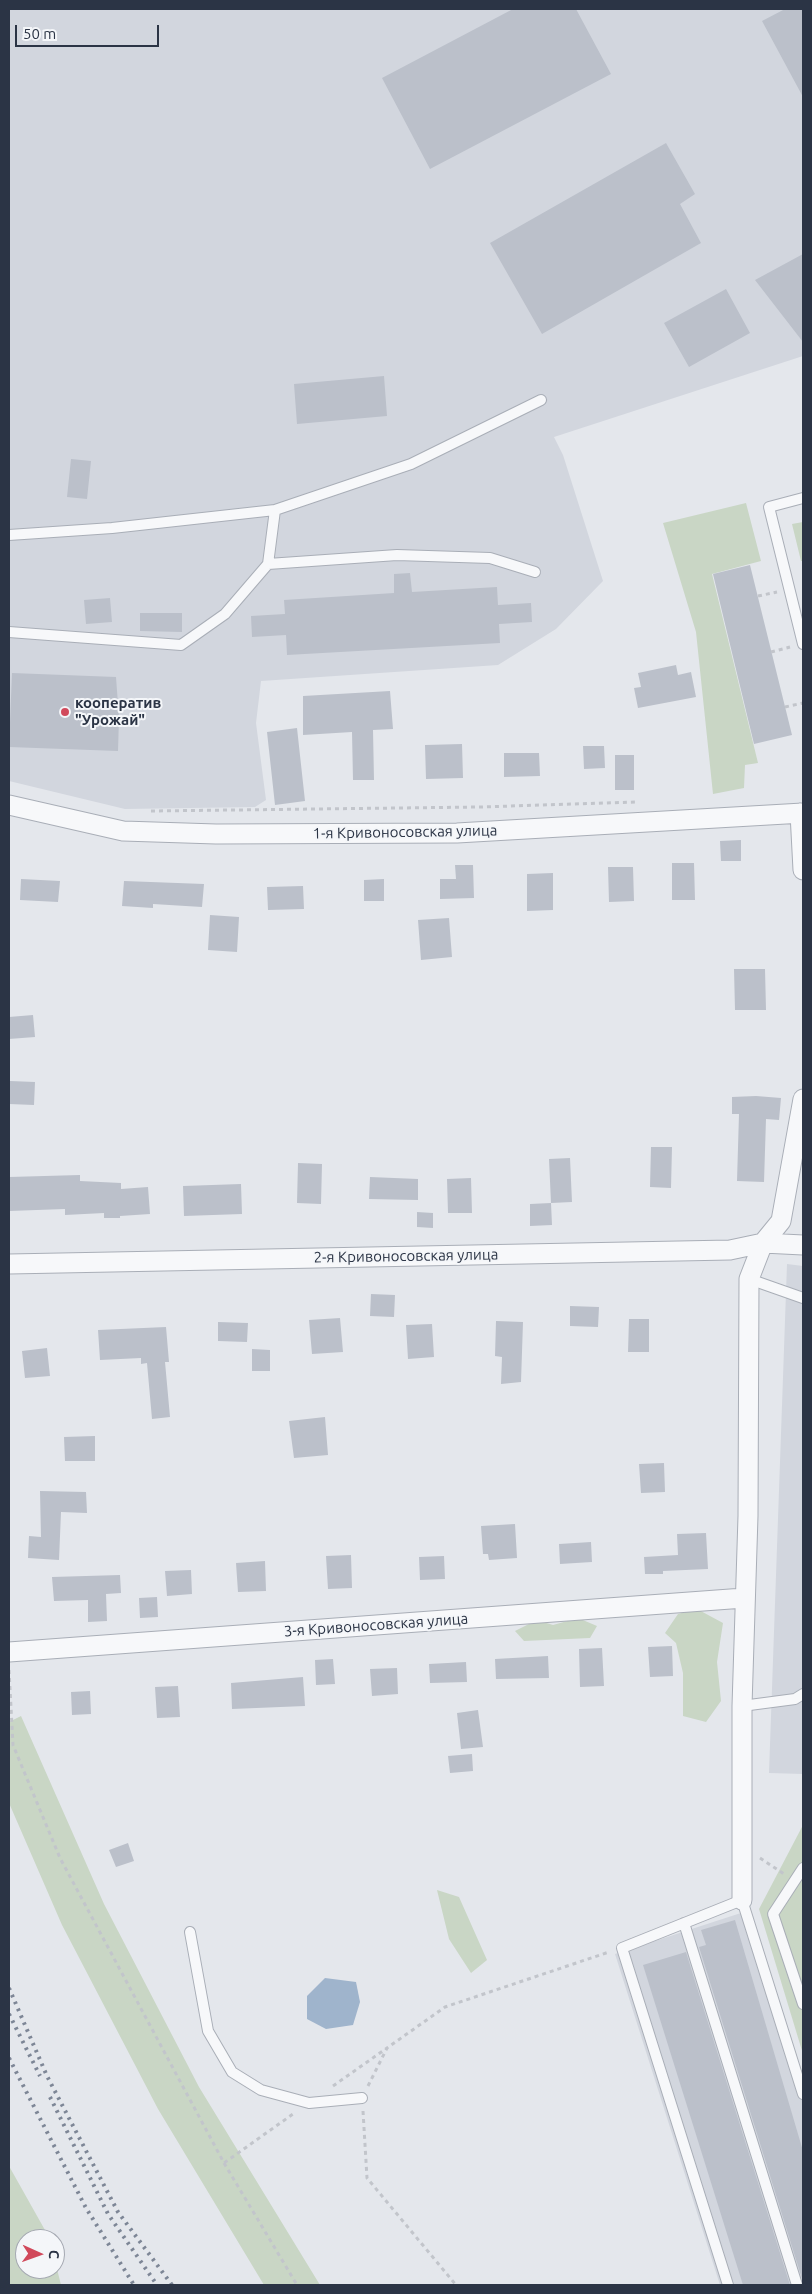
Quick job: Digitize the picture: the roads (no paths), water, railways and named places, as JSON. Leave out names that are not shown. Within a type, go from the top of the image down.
[{"type":"street","name":"1-я Кривоносовская улица","points":[[9,805],[124,831],[216,834],[457,833],[802,813]]},
{"type":"street","points":[[802,813],[803,870]]},
{"type":"street","points":[[742,1900],[742,1706],[748,1516],[750,1278],[763,1243],[781,1221],[803,1099]]},
{"type":"street","name":"2-я Кривоносовская улица","points":[[9,1264],[730,1250],[763,1243],[803,1245]]},
{"type":"street","name":"3-я Кривоносовская улица","points":[[9,1652],[744,1598]]},
{"type":"lane","points":[[9,535],[112,528],[275,510],[411,464],[541,400]]},
{"type":"lane","points":[[803,498],[769,507],[803,644]]},
{"type":"lane","points":[[9,632],[181,645],[225,614],[268,564],[275,510]]},
{"type":"lane","points":[[268,564],[406,555],[490,558],[535,572]]},
{"type":"lane","points":[[750,1278],[803,1298]]},
{"type":"lane","points":[[742,1706],[795,1699],[803,1694]]},
{"type":"lane","points":[[803,1868],[773,1914],[803,2004]]},
{"type":"lane","points":[[728,2285],[622,1948],[742,1900],[803,2094]]},
{"type":"lane","points":[[684,1923],[797,2285]]},
{"type":"lane","points":[[190,1932],[208,2031],[232,2072],[261,2090],[309,2103],[362,2098]]},
{"type":"water","points":[[325,1978],[356,1982],[360,2002],[353,2025],[326,2029],[307,2019],[307,1996]]},
{"type":"railway","points":[[9,1988],[47,2076],[118,2212],[172,2285]]},
{"type":"railway","points":[[9,2014],[40,2076]]},
{"type":"railway","points":[[9,2058],[86,2208],[134,2285]]},
{"type":"railway","points":[[50,2097],[108,2214],[157,2285]]},
{"type":"place","name":"кооператив \"Урожай\"","points":[[65,712]]}]
